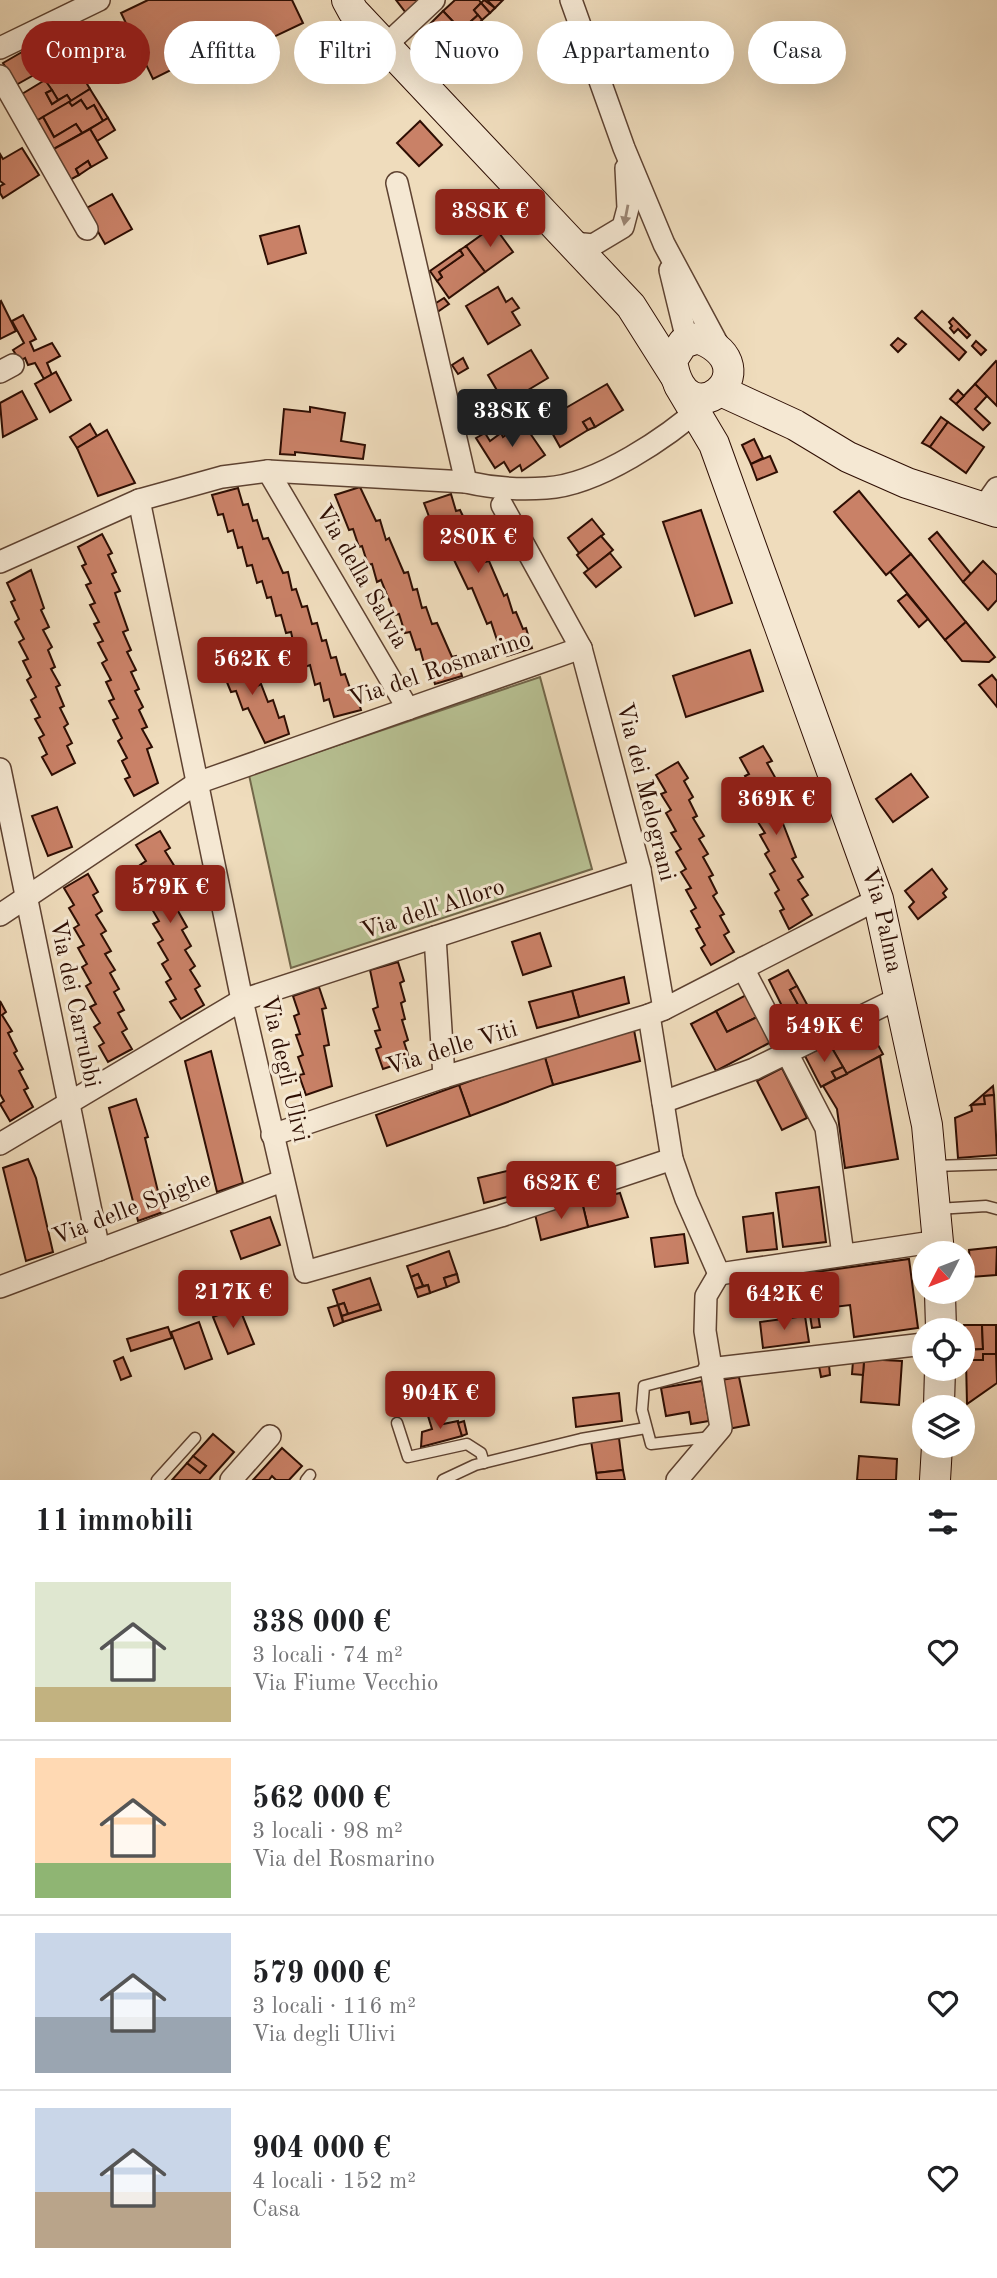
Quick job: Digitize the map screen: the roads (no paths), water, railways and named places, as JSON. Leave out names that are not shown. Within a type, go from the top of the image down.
[{"type":"main road","points":[[347,0],[365,21]]},
{"type":"main road","points":[[396,56],[631,306],[677,380],[697,399],[712,399],[795,425]]},
{"type":"main road","points":[[631,306],[685,341]]},
{"type":"main road","points":[[677,380],[672,360],[685,341],[698,338],[712,344],[795,425],[848,457],[907,483],[992,502]]},
{"type":"main road","points":[[714,444],[712,399],[727,381],[729,368],[725,358]]},
{"type":"main road","name":"Via Palma","points":[[714,444],[878,899],[901,997],[932,1166],[939,1241]]},
{"type":"main road","points":[[935,1480],[936,1458]]},
{"type":"street","points":[[0,48],[99,0]]},
{"type":"street","points":[[396,36],[434,0]]},
{"type":"street","points":[[571,0],[624,148],[664,244],[725,358]]},
{"type":"street","points":[[0,76],[87,229]]},
{"type":"street","points":[[573,243],[593,245],[624,227],[628,208],[624,148]]},
{"type":"street","points":[[397,183],[466,482]]},
{"type":"street","points":[[664,244],[685,341]]},
{"type":"street","points":[[657,439],[670,420],[677,380]]},
{"type":"street","points":[[0,562],[139,500],[222,477],[268,471],[466,482],[493,488],[549,488],[600,474],[657,439],[712,399]]},
{"type":"street","points":[[657,439],[676,434],[694,434],[714,444]]},
{"type":"street","name":"Via della Salvia","points":[[268,471],[408,709]]},
{"type":"street","name":"Via degli Ulivi","points":[[139,500],[242,1000],[305,1272],[501,1216],[672,1159]]},
{"type":"street","name":"Via dei Melograni","points":[[502,505],[581,648],[640,870],[663,1102],[672,1159],[685,1199],[719,1274]]},
{"type":"street","name":"Via del Rosmarino","points":[[0,915],[197,783],[581,648]]},
{"type":"street","name":"Via dei Carrubbi","points":[[0,769],[24,899],[99,1250]]},
{"type":"street","name":"Via dell'Alloro","points":[[0,1144],[242,1000],[640,870]]},
{"type":"street","name":"Via delle Viti","points":[[272,1135],[444,1077],[656,1012],[878,899]]},
{"type":"street","points":[[435,937],[444,1077]]},
{"type":"street","points":[[743,968],[826,1128],[843,1255]]},
{"type":"street","points":[[663,1102],[754,1069],[901,997]]},
{"type":"street","name":"Via delle Spighe","points":[[0,1287],[282,1181]]},
{"type":"street","points":[[677,1480],[710,1437],[721,1428],[709,1369],[706,1296],[719,1274],[843,1255],[912,1249]]},
{"type":"street","points":[[709,1369],[912,1345]]},
{"type":"street","points":[[231,1480],[271,1436]]},
{"type":"lane","points":[[932,1166],[997,1164]]},
{"type":"lane","points":[[937,1209],[986,1206],[997,1209]]},
{"type":"lane","points":[[709,1369],[644,1386],[642,1410],[651,1444],[710,1437]]},
{"type":"lane","points":[[397,1423],[408,1457],[467,1444],[481,1453],[484,1463]]},
{"type":"lane","points":[[443,1480],[484,1463],[581,1439],[646,1428]]},
{"type":"lane","points":[[157,1480],[195,1438]]}]
